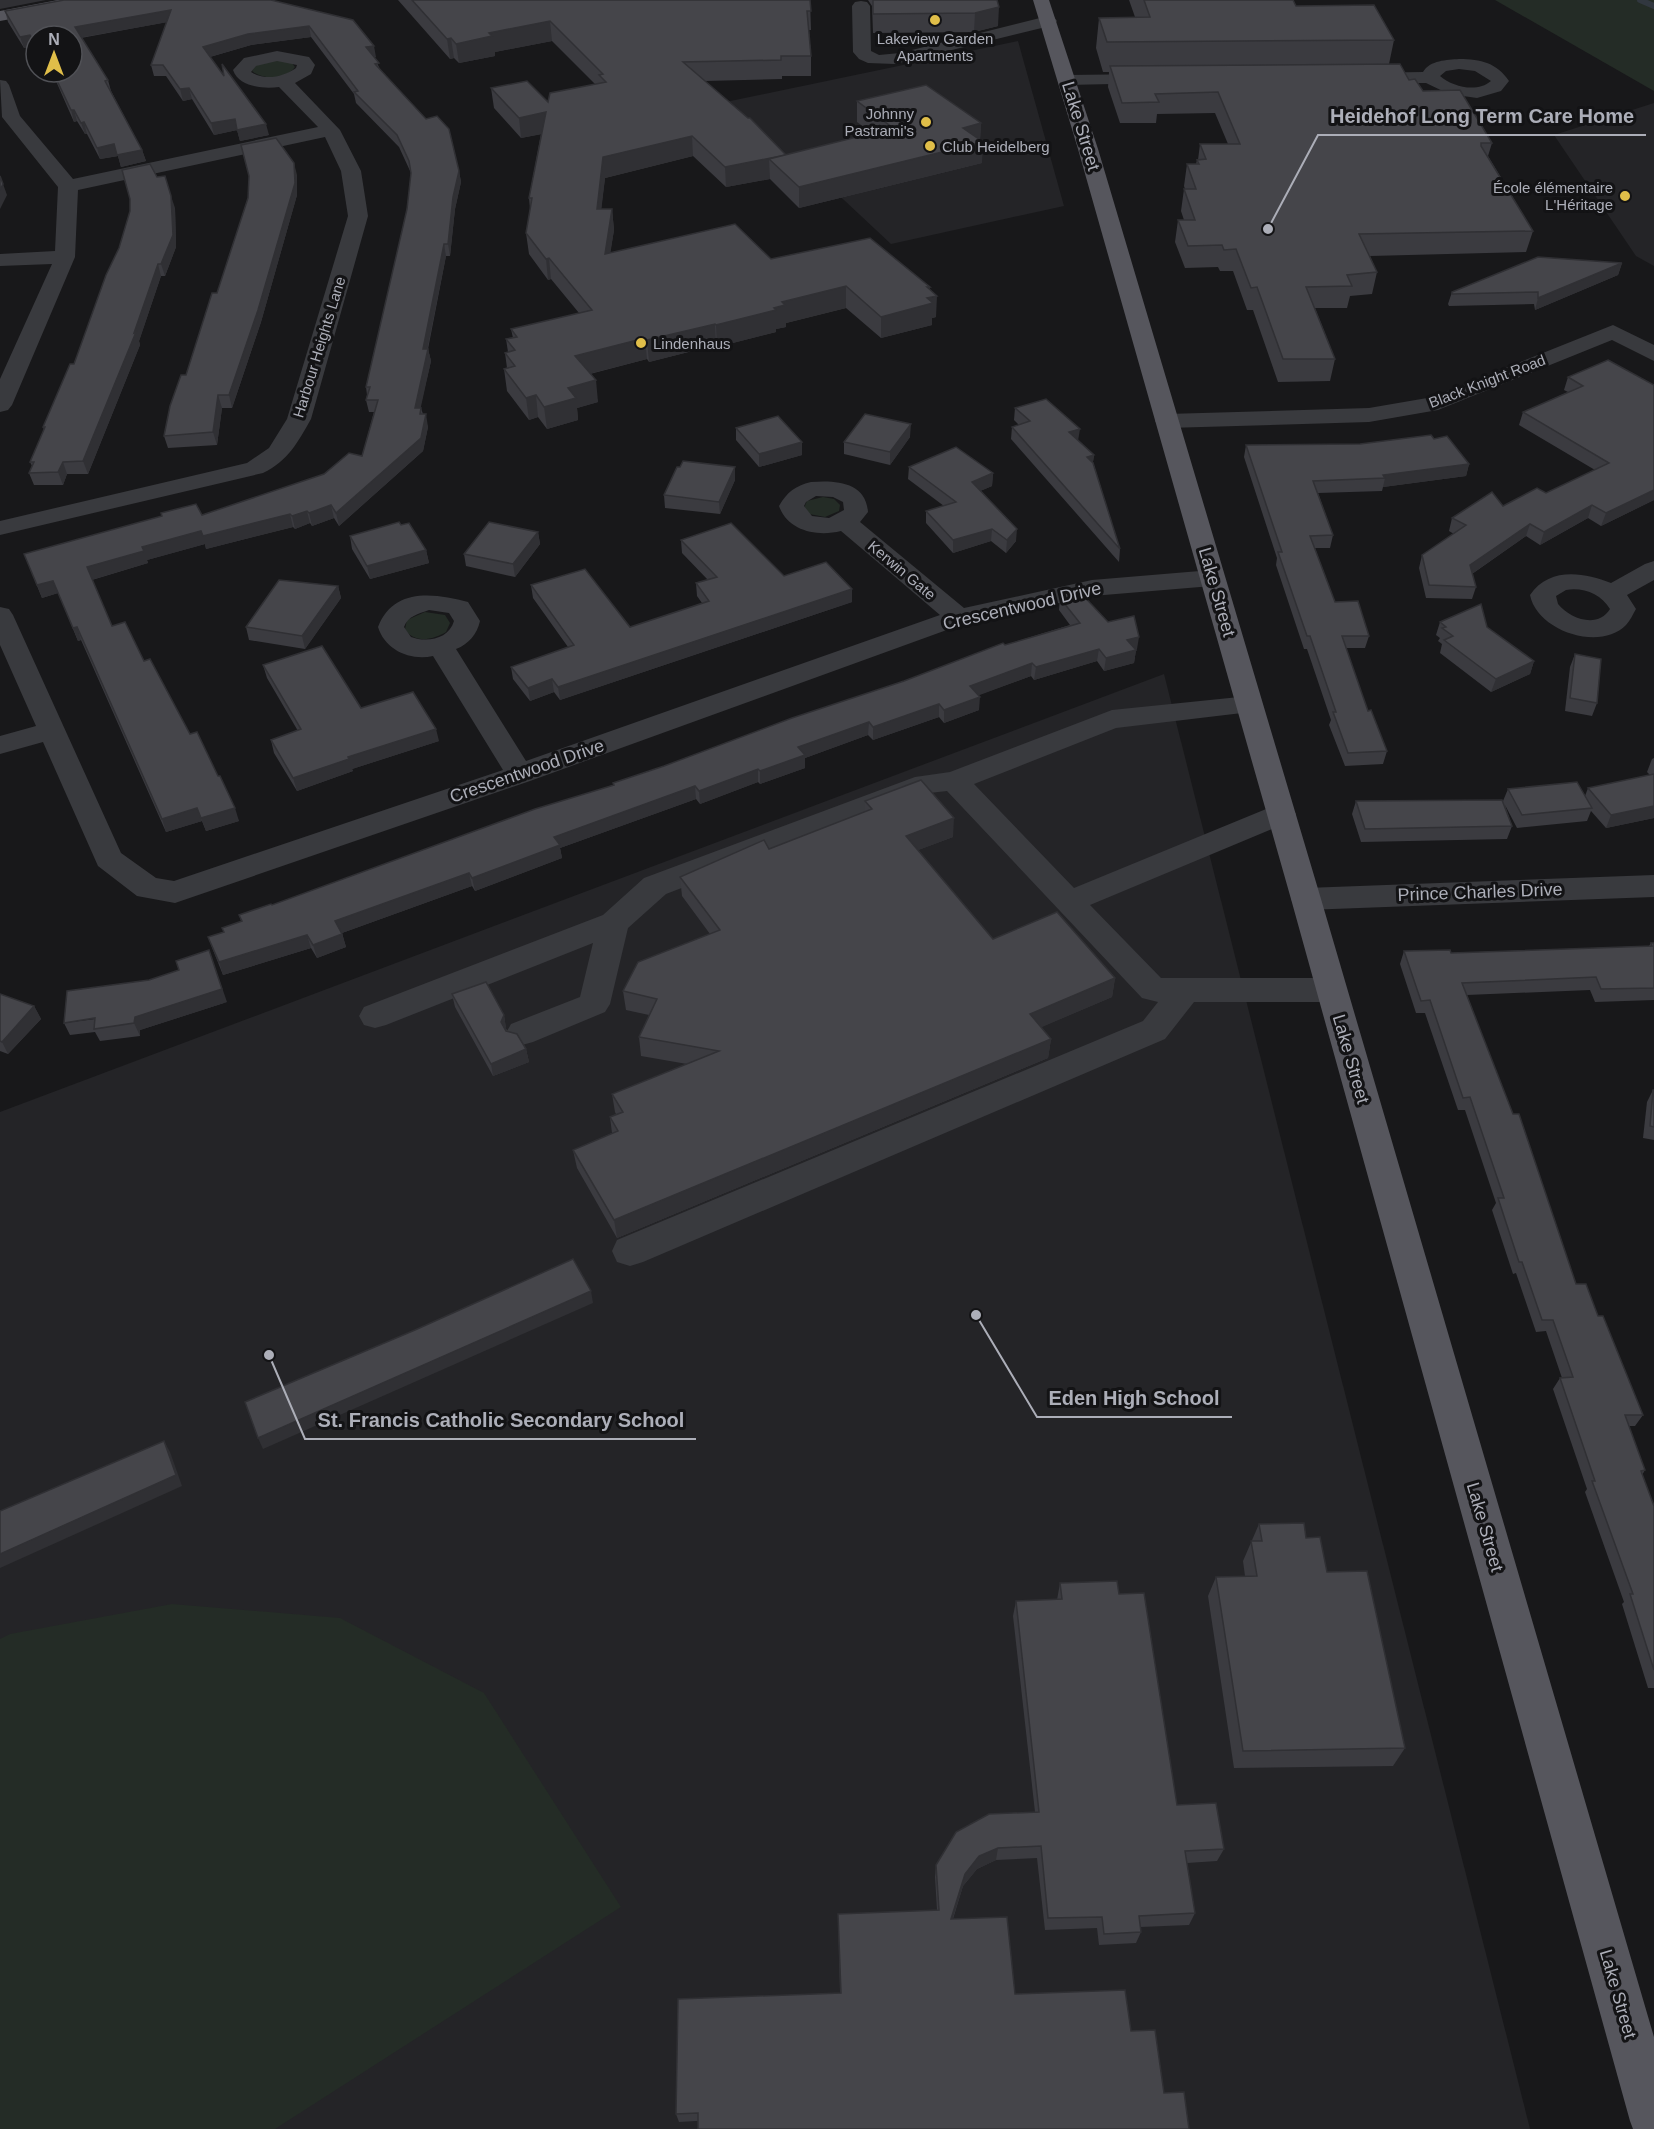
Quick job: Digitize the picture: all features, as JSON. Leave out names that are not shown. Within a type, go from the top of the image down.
[{"type":"main road","points":[[0,16],[86,0]]},
{"type":"main road","name":"Lake Street","points":[[1041,0],[1067,80],[1306,899],[1654,2121]]},
{"type":"street","points":[[861,6],[862,52],[868,58],[879,59],[900,58],[1048,21]]},
{"type":"street","points":[[1348,78],[1431,77]]},
{"type":"street","points":[[1067,80],[1171,79]]},
{"type":"street","name":"Harbour Heights Lane","points":[[0,528],[255,468],[272,460],[285,446],[299,419],[358,216],[351,171],[331,130],[283,81]]},
{"type":"street","points":[[0,85],[6,118],[68,186],[65,257],[0,402]]},
{"type":"street","points":[[68,186],[331,130]]},
{"type":"street","points":[[0,261],[65,257]]},
{"type":"street","name":"Black Knight Road","points":[[1167,421],[1369,415],[1438,403],[1613,332],[1654,354]]},
{"type":"street","name":"Kerwin Gate","points":[[845,522],[959,617]]},
{"type":"street","points":[[1612,593],[1654,569]]},
{"type":"street","name":"Crescentwood Drive","points":[[0,615],[109,859],[148,888],[175,892],[520,774],[959,617],[1092,588],[1212,578]]},
{"type":"street","points":[[441,646],[520,774]]},
{"type":"street","points":[[375,1016],[614,923],[655,886],[925,784],[954,781],[1112,719],[1249,705]]},
{"type":"street","points":[[0,745],[53,730]]},
{"type":"street","points":[[954,781],[1153,990],[1331,990]]},
{"type":"street","points":[[1069,902],[1281,814]]},
{"type":"street","name":"Prince Charles Drive","points":[[1306,899],[1654,886]]},
{"type":"street","points":[[522,1033],[594,1004],[614,923]]},
{"type":"street","points":[[630,1251],[1154,1030],[1185,990]]},
{"type":"shaded area","points":[[1495,0],[1654,0],[1654,91]]},
{"type":"shaded area","points":[[1018,41],[1064,206],[891,244],[813,171],[788,175],[716,104]]},
{"type":"shaded area","points":[[273,60],[291,62],[295,67],[286,74],[274,77],[262,76],[252,71],[255,66]]},
{"type":"shaded area","name":"École élémentaire L'Héritage","points":[[1654,103],[1654,266],[1636,256],[1554,135]]},
{"type":"shaded area","points":[[823,497],[834,499],[840,505],[839,511],[825,517],[809,514],[804,508],[807,501]]},
{"type":"shaded area","points":[[425,612],[445,615],[450,623],[446,632],[424,639],[418,639],[409,634],[405,629],[407,620]]},
{"type":"shaded area","points":[[1164,674],[1530,2129],[0,2129],[0,1112]]},
{"type":"shaded area","points":[[172,1604],[340,1618],[484,1693],[621,1907],[275,2129],[0,2129],[0,1639],[10,1634]]},
{"type":"building","points":[[64,0],[271,0],[353,20],[374,46],[366,47],[379,63],[375,64],[426,119],[437,116],[449,129],[459,171],[453,197],[448,244],[444,244],[423,349],[428,349],[415,408],[421,408],[420,414],[426,414],[421,438],[336,513],[331,505],[309,513],[307,511],[292,516],[290,514],[203,536],[201,531],[142,547],[144,551],[87,567],[112,626],[125,622],[144,661],[150,659],[190,734],[197,732],[235,808],[201,818],[197,808],[162,819],[77,627],[73,628],[53,581],[37,585],[24,554],[162,516],[161,513],[196,504],[202,515],[324,474],[349,453],[362,456],[378,400],[366,400],[370,387],[366,387],[407,209],[411,173],[409,161],[397,135],[354,92],[358,91],[309,26],[248,34],[203,47],[224,76],[222,64],[266,124],[237,130],[235,119],[211,123],[189,88],[180,89],[163,65],[151,65],[171,10],[84,25],[24,24],[24,36],[20,37],[5,11]]},
{"type":"building","points":[[412,0],[810,0],[811,11],[807,11],[811,56],[781,56],[781,60],[683,62],[750,118],[786,155],[725,167],[692,136],[603,157],[597,209],[612,209],[605,254],[735,224],[771,259],[870,238],[930,287],[927,287],[937,296],[927,298],[933,303],[881,317],[846,286],[782,302],[785,305],[774,308],[776,310],[647,340],[645,338],[575,356],[596,380],[568,388],[576,398],[544,407],[536,395],[526,398],[504,369],[515,366],[505,353],[515,350],[506,339],[517,337],[511,329],[592,310],[526,233],[532,198],[529,198],[546,112],[519,118],[491,88],[527,81],[548,102],[550,93],[606,82],[599,75],[603,74],[550,21],[489,33],[492,36],[456,44],[451,38],[447,39]]},
{"type":"building","points":[[873,0],[997,0],[999,7],[975,13],[873,14]]},
{"type":"building","points":[[1144,0],[1293,0],[1296,6],[1374,5],[1394,40],[1107,42],[1099,18],[1150,17]]},
{"type":"building","points":[[84,41],[108,80],[105,81],[142,150],[117,155],[114,144],[97,148],[84,122],[81,123],[74,110],[71,110],[59,84],[84,84]]},
{"type":"building","points":[[1400,64],[1409,80],[1415,79],[1423,91],[1460,90],[1492,143],[1481,143],[1481,146],[1533,231],[1359,234],[1377,272],[1347,275],[1352,286],[1306,287],[1335,359],[1283,359],[1257,287],[1251,288],[1236,249],[1224,250],[1222,245],[1188,246],[1178,220],[1195,220],[1184,189],[1196,189],[1187,164],[1199,164],[1197,160],[1206,159],[1200,144],[1240,144],[1218,92],[1155,94],[1159,102],[1122,103],[1110,66]]},
{"type":"building","points":[[926,85],[981,123],[963,128],[983,142],[799,187],[769,159],[893,128],[857,101]]},
{"type":"building","points":[[276,138],[294,163],[295,183],[258,310],[229,395],[218,395],[213,432],[164,436],[170,406],[181,375],[186,375],[212,293],[217,293],[248,198],[249,176],[241,145]]},
{"type":"building","points":[[150,164],[157,177],[165,176],[171,196],[173,235],[161,264],[158,264],[134,333],[136,332],[83,461],[63,462],[58,472],[29,473],[34,462],[30,462],[45,427],[43,427],[70,364],[74,364],[106,275],[119,248],[130,211],[130,199],[122,170]]},
{"type":"building","points":[[1538,257],[1622,263],[1538,298],[1538,292],[1452,294],[1452,292]]},
{"type":"building","points":[[1608,360],[1654,385],[1654,490],[1606,513],[1592,505],[1544,532],[1530,524],[1470,565],[1476,587],[1429,585],[1422,555],[1466,525],[1452,518],[1492,492],[1503,506],[1537,488],[1546,493],[1609,463],[1523,412],[1583,386],[1568,377]]},
{"type":"building","points":[[1046,399],[1080,429],[1069,432],[1094,455],[1087,457],[1093,463],[1120,549],[1012,427],[1030,421],[1015,408]]},
{"type":"building","points":[[865,414],[911,424],[890,452],[844,442]]},
{"type":"building","points":[[778,416],[802,442],[759,454],[736,428]]},
{"type":"building","points":[[1431,435],[1434,439],[1447,436],[1469,464],[1383,475],[1385,478],[1313,481],[1333,535],[1310,536],[1335,602],[1358,601],[1369,636],[1342,636],[1368,711],[1371,710],[1387,751],[1348,753],[1310,636],[1307,636],[1278,552],[1282,552],[1246,445],[1360,444]]},
{"type":"building","points":[[956,447],[993,473],[972,482],[1017,529],[1007,540],[992,529],[953,540],[926,511],[956,502],[909,467]]},
{"type":"building","points":[[683,461],[735,467],[719,502],[664,495],[677,467],[680,467]]},
{"type":"building","points":[[399,522],[401,525],[409,523],[426,550],[367,566],[350,536]]},
{"type":"building","points":[[489,522],[538,532],[513,564],[464,554]]},
{"type":"building","points":[[731,523],[784,576],[826,562],[852,589],[558,687],[552,679],[528,688],[511,667],[574,645],[531,585],[585,569],[630,627],[709,601],[696,583],[717,577],[681,540]]},
{"type":"building","points":[[279,580],[338,586],[302,636],[246,627]]},
{"type":"building","points":[[1077,589],[1108,622],[1134,616],[1139,637],[1127,640],[1136,650],[1106,658],[1099,649],[1036,667],[1032,663],[970,686],[980,697],[944,710],[939,704],[873,727],[869,722],[798,747],[805,755],[760,771],[758,769],[699,791],[695,786],[554,837],[560,845],[472,878],[469,873],[335,921],[342,934],[313,945],[307,935],[219,962],[208,937],[224,932],[222,928],[242,921],[239,915],[535,809],[614,785],[613,783],[792,718],[904,681],[1003,643],[1005,645],[1080,623],[1060,598],[1068,591]]},
{"type":"building","points":[[1481,604],[1487,627],[1534,661],[1496,679],[1444,640],[1453,636],[1442,628],[1446,627],[1440,622]]},
{"type":"building","points":[[322,646],[361,708],[413,692],[436,729],[348,757],[349,759],[293,778],[271,740],[301,729],[263,665]]},
{"type":"building","points":[[1575,654],[1601,659],[1597,703],[1570,698]]},
{"type":"building","points":[[1654,774],[1654,806],[1611,815],[1588,788]]},
{"type":"building","points":[[921,780],[954,818],[906,836],[993,939],[1057,912],[1115,978],[1030,1014],[1051,1039],[614,1220],[573,1150],[618,1131],[610,1117],[623,1112],[612,1094],[719,1051],[639,1037],[657,999],[623,991],[638,962],[720,930],[680,877],[764,840],[769,849],[872,809],[865,801]]},
{"type":"building","points":[[1577,782],[1592,808],[1522,815],[1508,789]]},
{"type":"building","points":[[1502,800],[1512,826],[1365,829],[1356,801]]},
{"type":"building","points":[[1651,943],[1654,943],[1654,988],[1601,989],[1596,977],[1462,983],[1513,1114],[1519,1114],[1576,1284],[1586,1284],[1598,1316],[1603,1316],[1643,1415],[1625,1415],[1645,1470],[1641,1471],[1654,1506],[1654,1670],[1630,1594],[1633,1594],[1592,1481],[1595,1481],[1560,1378],[1573,1377],[1553,1320],[1542,1320],[1522,1262],[1519,1262],[1498,1198],[1504,1198],[1470,1097],[1463,1098],[1430,1000],[1421,1001],[1404,951],[1450,950],[1451,953],[1652,946]]},
{"type":"building","points":[[209,950],[222,989],[135,1017],[134,1023],[94,1029],[95,1018],[64,1023],[67,991],[149,980],[179,970],[176,961]]},
{"type":"building","points":[[486,982],[504,1015],[501,1022],[506,1031],[517,1034],[526,1049],[491,1064],[452,994]]},
{"type":"building","points":[[0,994],[34,1006],[2,1042],[0,1041]]},
{"type":"building","points":[[1654,1090],[1654,1127],[1650,1126]]},
{"type":"building","points":[[573,1259],[591,1291],[258,1438],[245,1402],[415,1330]]},
{"type":"building","points":[[164,1441],[176,1475],[0,1554],[0,1511]]},
{"type":"building","points":[[1304,1523],[1306,1538],[1320,1537],[1327,1572],[1367,1571],[1405,1748],[1243,1751],[1216,1577],[1257,1576],[1251,1541],[1262,1541],[1259,1524]]},
{"type":"building","points":[[1117,1581],[1119,1594],[1144,1593],[1177,1805],[1216,1803],[1224,1849],[1185,1851],[1195,1913],[1139,1916],[1141,1932],[1104,1934],[1102,1917],[1048,1918],[1041,1846],[998,1848],[979,1856],[965,1874],[951,1919],[1007,1917],[1015,1994],[1125,1990],[1131,2031],[1155,2030],[1164,2093],[1184,2092],[1189,2129],[698,2129],[698,2113],[676,2114],[678,1999],[841,1993],[838,1914],[939,1910],[936,1865],[956,1832],[989,1814],[1039,1812],[1016,1601],[1062,1599],[1060,1583]]},
{"type":"waterway","points":[[1640,0],[1654,6]]},
{"type":"place","name":"Lakeview Garden Apartments","points":[[935,20]]},
{"type":"place","name":"Johnny Pastrami's","points":[[926,122]]},
{"type":"place","name":"Club Heidelberg","points":[[930,146]]},
{"type":"place","name":"École élémentaire L'Héritage","points":[[1625,196]]},
{"type":"place","name":"Heidehof Long Term Care Home","points":[[1268,229]]},
{"type":"place","name":"Lindenhaus","points":[[641,343]]},
{"type":"place","name":"Eden High School","points":[[976,1315]]},
{"type":"place","name":"St. Francis Catholic Secondary School","points":[[269,1355]]}]
